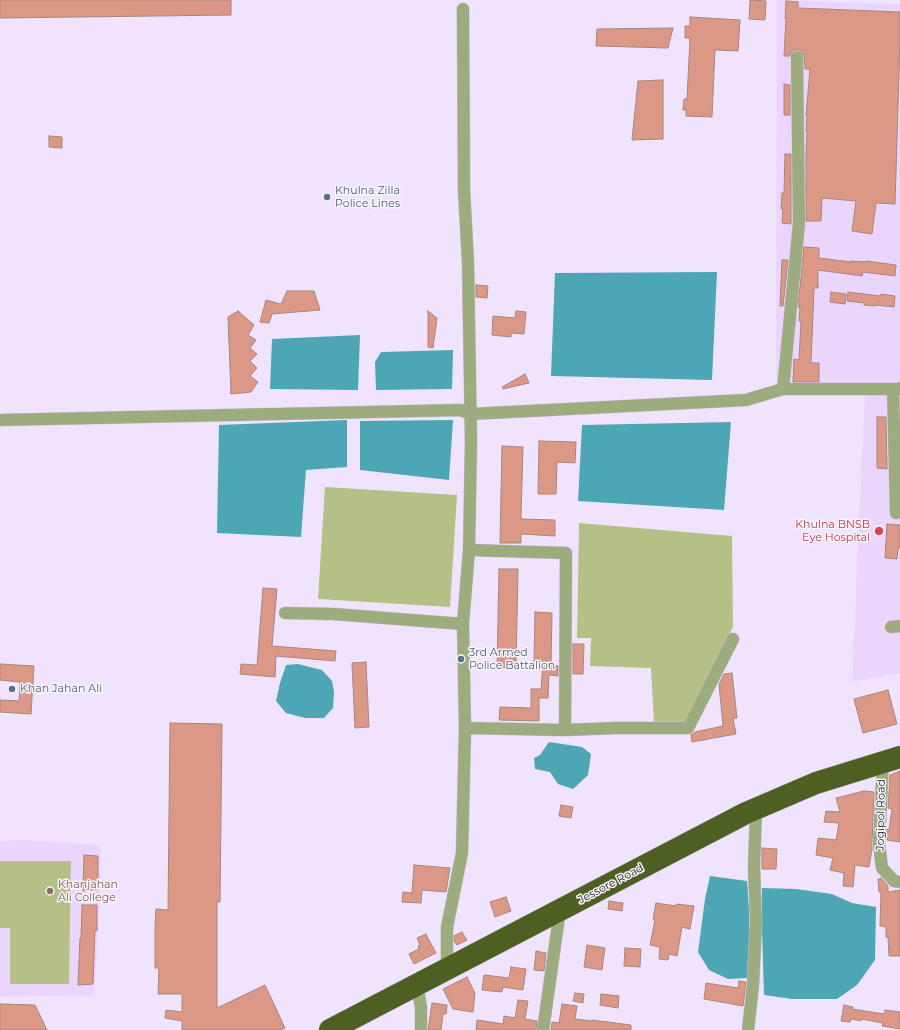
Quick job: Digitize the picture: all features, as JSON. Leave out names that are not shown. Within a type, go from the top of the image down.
[{"type":"highway","name":"Jessore Road","points":[[330,1030],[739,817],[816,783],[891,760]]},
{"type":"street","points":[[447,969],[447,928],[462,853],[465,728],[463,624],[469,550],[471,441],[468,262],[464,190],[463,9]]},
{"type":"street","points":[[783,389],[799,223],[797,57]]},
{"type":"street","points":[[0,420],[461,410],[470,414],[746,400],[783,389],[897,388],[896,513]]},
{"type":"street","points":[[469,550],[566,553],[565,730]]},
{"type":"street","points":[[285,613],[333,614],[463,624]]},
{"type":"street","points":[[465,728],[565,730],[688,728],[733,639]]},
{"type":"street","name":"Jogipol Road","points":[[891,760],[880,844],[882,868],[894,881],[900,882]]},
{"type":"street","points":[[748,1030],[753,985],[756,923],[754,867],[756,809]]},
{"type":"street","points":[[542,1030],[560,910]]},
{"type":"street","points":[[417,984],[421,1007],[421,1030]]},
{"type":"shaded area","points":[[777,0],[900,4],[900,385],[778,384],[776,377]]},
{"type":"shaded area","name":"Khulna BNSB Eye Hospital","points":[[865,389],[900,389],[900,673],[852,682]]},
{"type":"shaded area","name":"Khanjahan Ali College","points":[[24,840],[99,845],[101,862],[94,995],[0,997],[0,841]]},
{"type":"green space","points":[[325,487],[457,495],[450,607],[318,599]]},
{"type":"green space","points":[[579,523],[732,536],[733,627],[684,723],[654,723],[651,668],[590,666],[591,638],[577,638]]},
{"type":"green space","points":[[0,861],[71,861],[69,984],[10,984],[10,928],[0,928]]},
{"type":"water","points":[[717,272],[712,380],[551,376],[555,273]]},
{"type":"water","points":[[360,335],[358,390],[270,389],[272,339]]},
{"type":"water","points":[[453,350],[452,389],[376,390],[375,362],[381,352]]},
{"type":"water","points":[[347,420],[347,467],[306,470],[301,537],[217,533],[219,425]]},
{"type":"water","points":[[453,420],[449,480],[360,470],[360,421]]},
{"type":"water","points":[[731,422],[724,510],[578,501],[582,425]]},
{"type":"water","points":[[298,664],[322,670],[332,681],[334,692],[333,708],[324,718],[305,718],[286,713],[276,701],[286,665]]},
{"type":"water","points":[[549,742],[582,747],[591,754],[588,775],[573,789],[558,784],[550,772],[535,769],[534,758],[540,755]]},
{"type":"water","points":[[710,876],[747,881],[750,941],[748,978],[728,979],[709,970],[698,952],[705,899]]},
{"type":"water","points":[[762,888],[796,889],[832,894],[852,903],[876,907],[875,960],[857,985],[837,999],[792,999],[764,995]]},
{"type":"building","points":[[0,0],[231,0],[231,15],[0,18]]},
{"type":"building","points":[[750,0],[766,1],[765,20],[749,19]]},
{"type":"building","points":[[786,1],[798,2],[798,8],[900,12],[895,204],[876,203],[872,234],[852,231],[856,201],[822,198],[821,221],[806,221],[806,116],[810,69],[805,69],[803,53],[800,50],[794,50],[790,56],[784,56]]},
{"type":"building","points":[[690,17],[740,20],[738,51],[715,50],[712,117],[686,116],[686,110],[683,110],[684,99],[687,99],[690,38],[685,38],[685,26],[690,26]]},
{"type":"building","points":[[673,28],[668,48],[596,46],[597,29]]},
{"type":"building","points":[[663,80],[663,139],[632,140],[638,81]]},
{"type":"building","points":[[784,84],[790,85],[790,115],[784,115]]},
{"type":"building","points":[[49,136],[62,137],[62,148],[49,147]]},
{"type":"building","points":[[785,154],[791,154],[791,224],[782,223],[783,209],[781,209],[782,193],[784,193]]},
{"type":"building","points":[[804,247],[819,248],[819,258],[851,262],[866,261],[896,265],[895,276],[863,272],[862,276],[818,270],[818,288],[814,288],[811,363],[819,363],[819,382],[793,382],[794,359],[799,360],[801,321],[799,321],[800,307],[798,307]]},
{"type":"building","points":[[782,260],[788,260],[783,306],[780,306]]},
{"type":"building","points":[[476,285],[488,286],[487,298],[476,297]]},
{"type":"building","points":[[287,291],[314,291],[320,310],[272,314],[269,323],[260,322],[266,300],[281,304]]},
{"type":"building","points":[[831,292],[846,294],[845,304],[830,302]]},
{"type":"building","points":[[848,292],[880,296],[881,294],[895,296],[894,307],[864,305],[864,303],[847,301]]},
{"type":"building","points":[[238,311],[254,325],[248,335],[256,340],[250,348],[257,354],[250,361],[257,368],[250,376],[258,382],[251,392],[231,394],[228,317]]},
{"type":"building","points":[[428,311],[437,318],[433,348],[428,347]]},
{"type":"building","points":[[516,311],[526,312],[524,334],[511,333],[511,337],[492,335],[493,316],[515,318]]},
{"type":"building","points":[[525,374],[529,383],[503,389],[502,387]]},
{"type":"building","points":[[877,417],[886,417],[887,469],[877,468]]},
{"type":"building","points":[[539,441],[576,442],[575,463],[557,462],[556,494],[538,494]]},
{"type":"building","points":[[502,446],[523,447],[521,519],[555,520],[555,536],[521,534],[521,543],[500,543]]},
{"type":"building","points":[[887,524],[900,525],[900,548],[898,548],[897,559],[885,558]]},
{"type":"building","points":[[499,569],[518,569],[516,668],[497,667]]},
{"type":"building","points":[[263,588],[277,589],[272,646],[336,651],[335,661],[276,656],[275,677],[240,674],[241,664],[257,665]]},
{"type":"building","points":[[535,612],[552,613],[551,665],[558,666],[558,676],[549,675],[548,698],[539,698],[539,721],[499,720],[500,707],[531,708],[531,689],[541,689],[543,662],[534,662]]},
{"type":"building","points":[[573,644],[584,644],[583,674],[573,674]]},
{"type":"building","points":[[366,662],[369,727],[355,728],[352,663]]},
{"type":"building","points":[[0,664],[34,666],[31,714],[0,712],[0,700],[19,701],[20,682],[0,680]]},
{"type":"building","points":[[732,673],[737,718],[733,718],[736,734],[692,742],[691,735],[695,732],[723,726],[719,684],[724,674]]},
{"type":"building","points":[[888,690],[897,724],[863,733],[854,699]]},
{"type":"building","points":[[170,723],[222,724],[220,902],[217,902],[217,1008],[265,985],[285,1028],[280,1030],[182,1030],[182,1021],[165,1018],[166,1010],[182,1012],[182,994],[158,994],[159,968],[155,968],[156,909],[168,910]]},
{"type":"building","points":[[900,771],[900,842],[887,840],[887,829],[889,830],[892,809],[888,808],[890,775]]},
{"type":"building","points":[[864,791],[874,792],[872,850],[869,867],[855,865],[853,887],[843,886],[844,873],[830,870],[833,858],[816,855],[818,838],[836,840],[839,823],[824,822],[826,811],[840,812],[836,798]]},
{"type":"building","points":[[561,805],[573,807],[571,818],[559,816]]},
{"type":"building","points":[[762,848],[777,849],[776,869],[762,869]]},
{"type":"building","points":[[84,855],[98,856],[98,889],[83,891]]},
{"type":"building","points":[[414,865],[450,868],[446,892],[422,890],[421,903],[402,902],[403,892],[412,893]]},
{"type":"building","points":[[881,878],[888,886],[888,892],[900,890],[900,956],[889,956],[886,927],[880,926],[881,892],[879,892],[878,879]]},
{"type":"building","points":[[506,897],[511,911],[495,917],[490,902]]},
{"type":"building","points":[[609,901],[623,903],[622,911],[608,909]]},
{"type":"building","points":[[656,903],[676,906],[676,904],[694,906],[690,929],[682,927],[677,956],[669,954],[668,960],[659,959],[660,947],[650,945],[655,920],[653,919]]},
{"type":"building","points":[[82,905],[97,905],[97,931],[95,930],[93,984],[78,985],[81,938]]},
{"type":"building","points":[[462,932],[467,940],[457,945],[454,941],[454,936]]},
{"type":"building","points":[[426,934],[436,953],[414,964],[409,954],[419,949],[418,946],[420,945],[417,938]]},
{"type":"building","points":[[587,945],[605,948],[602,970],[584,967]]},
{"type":"building","points":[[625,948],[641,949],[640,967],[624,966]]},
{"type":"building","points":[[536,951],[546,953],[544,971],[534,970]]},
{"type":"building","points":[[511,967],[526,969],[523,990],[503,987],[502,992],[482,990],[484,975],[509,978]]},
{"type":"building","points":[[467,977],[475,993],[473,1012],[453,1009],[443,989]]},
{"type":"building","points":[[739,981],[746,982],[743,1006],[704,999],[706,983],[738,988]]},
{"type":"building","points":[[575,993],[584,994],[583,1003],[573,1001]]},
{"type":"building","points":[[601,994],[619,996],[618,1008],[600,1005]]},
{"type":"building","points":[[518,1000],[528,1001],[525,1019],[537,1021],[536,1030],[476,1030],[477,1020],[503,1024],[504,1016],[515,1018]]},
{"type":"building","points":[[432,1003],[447,1005],[446,1014],[443,1014],[441,1030],[428,1030]]},
{"type":"building","points":[[0,1004],[35,1005],[47,1030],[0,1030]]},
{"type":"building","points":[[562,1004],[577,1006],[575,1019],[631,1025],[631,1030],[551,1030],[552,1022],[559,1023]]},
{"type":"building","points":[[844,1005],[853,1007],[852,1009],[884,1014],[885,1010],[900,1012],[900,1029],[882,1026],[883,1023],[861,1019],[861,1021],[851,1019],[850,1022],[841,1021]]},
{"type":"place","name":"Khulna Zilla Police Lines","points":[[327,197]]},
{"type":"place","name":"Khulna BNSB Eye Hospital","points":[[879,531]]},
{"type":"place","name":"3rd Armed Police Battalion","points":[[461,659]]},
{"type":"place","name":"Khan Jahan Ali","points":[[12,689]]},
{"type":"place","name":"Khanjahan Ali College","points":[[50,891]]}]
